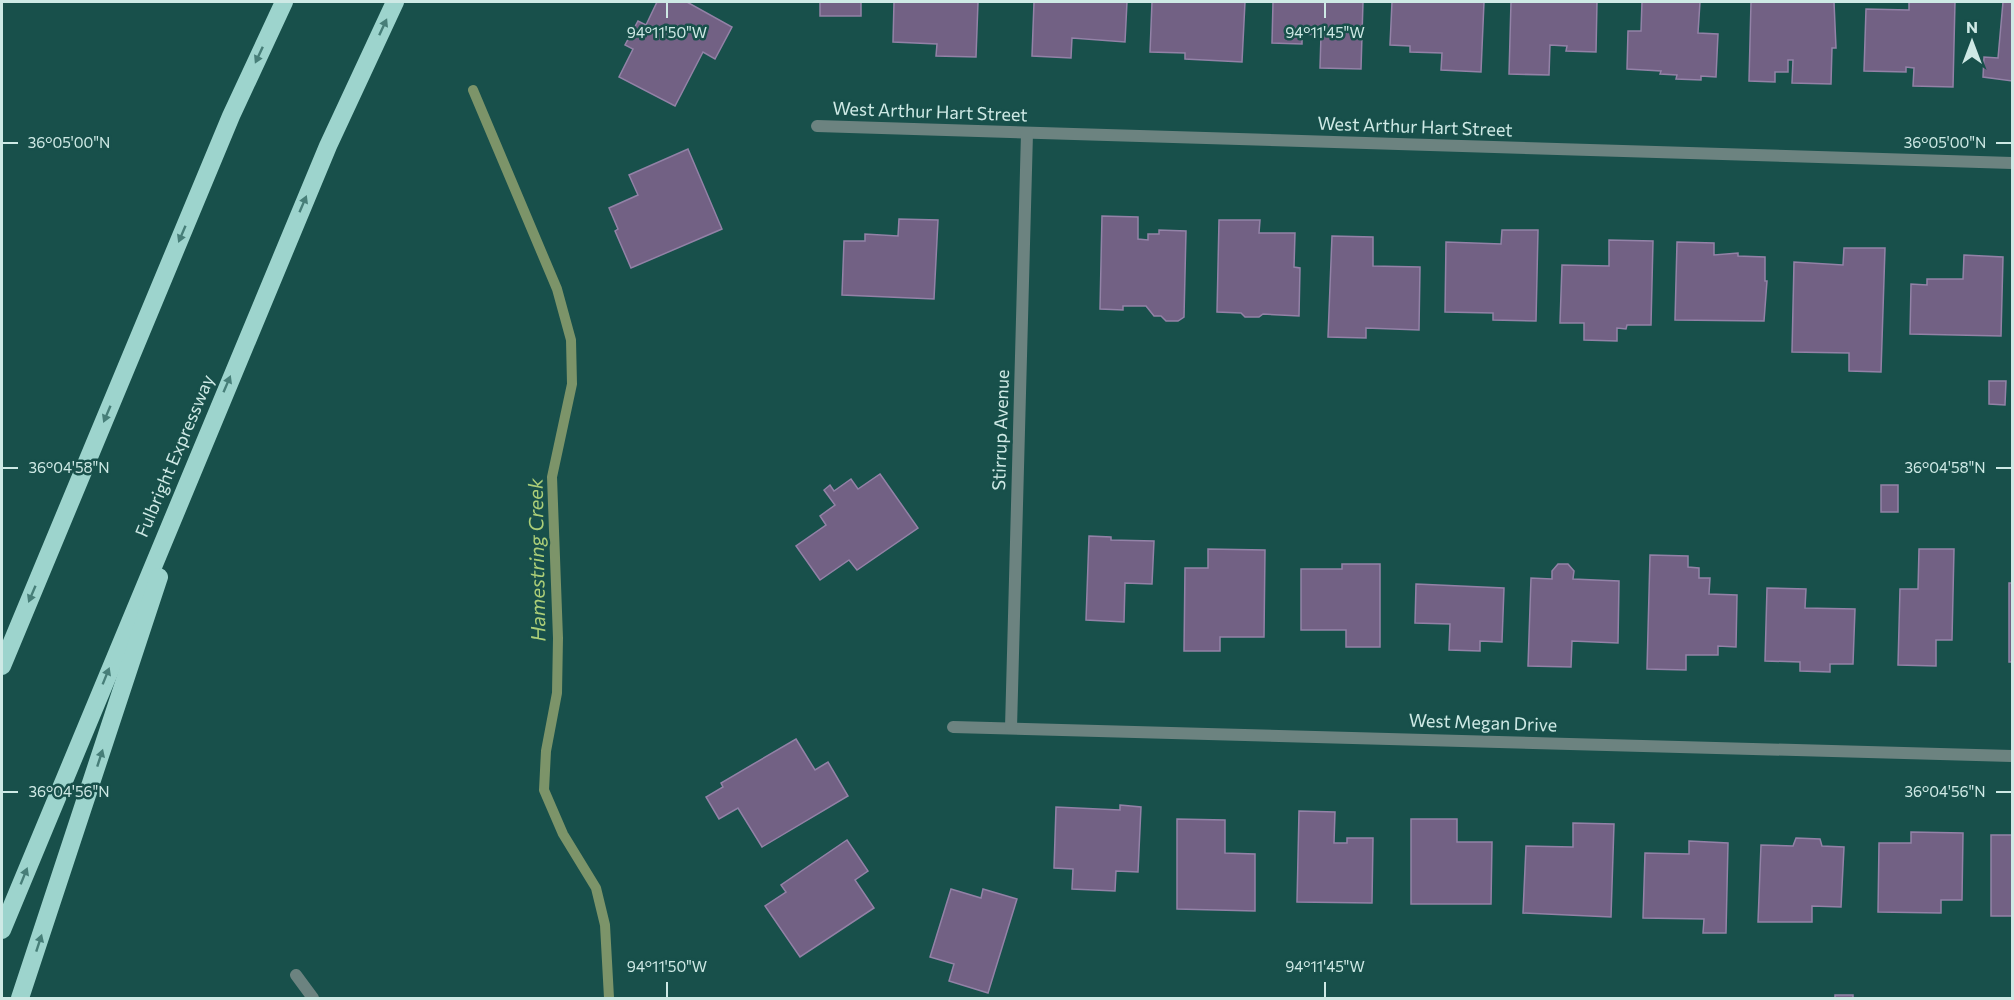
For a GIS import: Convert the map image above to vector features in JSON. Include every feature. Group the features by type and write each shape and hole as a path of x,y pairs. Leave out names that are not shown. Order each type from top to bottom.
{"highway":[{"path":"2,666 222,138 284,2"},
{"name":"Fulbright Expressway","path":"2,930 328,146 395,2"},
{"path":"20,999 205,438"}],"street":[{"name":"West Arthur Hart Street","path":"817,126 2013,163"},
{"name":"Stirrup Avenue","path":"1011,728 1027,133"},
{"name":"West Megan Drive","path":"953,727 2013,756"},
{"path":"296,975 313,999"}],"building":[{"path":"657,2 687,2 732,27 715,59 703,52 675,106 619,77 633,49 625,45 638,21 646,25"},
{"path":"820,2 861,2 861,16 820,16"},
{"path":"894,2 978,2 976,57 936,56 937,44 893,42"},
{"path":"1034,2 1127,2 1125,42 1072,38 1071,58 1032,56"},
{"path":"1152,2 1245,2 1242,62 1185,59 1185,53 1150,52"},
{"path":"1273,2 1363,2 1361,69 1320,68 1321,35 1302,34 1302,44 1272,43"},
{"path":"1392,2 1484,2 1481,72 1441,70 1442,53 1410,52 1410,46 1390,45"},
{"path":"1511,2 1597,2 1596,52 1566,51 1567,46 1550,45 1549,75 1509,74"},
{"path":"1642,2 1700,2 1698,33 1718,34 1716,77 1701,76 1701,80 1676,79 1677,75 1660,74 1661,71 1627,69 1628,31 1641,31"},
{"path":"1751,2 1834,2 1836,48 1832,48 1831,84 1792,83 1793,60 1788,60 1788,72 1775,72 1775,82 1749,81"},
{"path":"1909,2 1955,2 1953,87 1913,86 1914,68 1906,67 1906,72 1864,71 1866,9 1909,10"},
{"path":"2003,2 2012,2 2012,81 1983,77 1984,57 1998,58"},
{"path":"688,149 722,229 631,268 615,231 618,229 609,208 638,195 629,175"},
{"path":"1102,216 1138,217 1138,239 1148,240 1148,234 1159,234 1159,230 1186,231 1184,317 1178,321 1166,321 1161,316 1154,316 1146,306 1123,306 1123,310 1100,309"},
{"path":"899,219 938,220 934,299 842,295 844,241 865,241 865,234 898,236"},
{"path":"1219,220 1260,220 1259,233 1295,233 1294,267 1300,268 1299,316 1263,314 1259,317 1245,317 1241,313 1217,312"},
{"path":"1502,230 1538,230 1536,321 1493,320 1493,313 1445,312 1446,242 1501,244"},
{"path":"1332,236 1373,237 1373,266 1420,267 1419,330 1366,328 1366,338 1328,337"},
{"path":"1609,240 1653,241 1651,325 1627,325 1626,329 1617,328 1617,341 1584,340 1584,323 1560,323 1562,265 1609,266"},
{"path":"1677,242 1714,243 1714,255 1738,253 1738,256 1765,257 1765,281 1767,281 1764,321 1675,320"},
{"path":"1844,248 1885,248 1881,372 1849,371 1849,353 1792,352 1794,262 1843,265"},
{"path":"1964,255 2003,257 2001,336 1910,334 1911,284 1927,285 1927,279 1963,279"},
{"path":"1989,381 2006,381 2005,405 1989,404"},
{"path":"880,474 918,528 857,570 849,560 820,580 796,546 826,525 820,516 835,505 824,490 830,485 834,491 851,479 858,489"},
{"path":"1881,485 1898,485 1898,512 1881,512"},
{"path":"1089,536 1111,537 1111,540 1154,541 1152,584 1125,583 1124,622 1086,620"},
{"path":"1208,549 1265,550 1264,637 1220,637 1220,651 1184,651 1185,568 1208,568"},
{"path":"1919,549 1954,549 1952,640 1936,640 1936,666 1898,665 1900,589 1918,589"},
{"path":"1650,555 1688,556 1688,567 1699,568 1699,578 1710,578 1709,594 1737,595 1736,647 1718,646 1718,655 1686,655 1686,670 1647,669"},
{"path":"1342,564 1380,564 1380,647 1346,647 1346,630 1301,630 1301,569 1342,569"},
{"path":"1558,564 1568,564 1574,571 1573,579 1619,581 1618,643 1572,641 1571,667 1528,666 1531,578 1552,579 1552,571"},
{"path":"2009,583 2012,583 2012,662 2009,662"},
{"path":"1416,584 1504,588 1502,642 1480,641 1480,651 1449,650 1450,624 1415,623"},
{"path":"1767,588 1806,589 1805,608 1855,609 1853,664 1830,664 1830,672 1800,671 1800,662 1765,661"},
{"path":"796,739 815,770 828,762 848,796 762,847 738,808 719,819 706,797 723,787 721,783"},
{"path":"1120,805 1141,807 1138,872 1116,871 1115,891 1072,889 1073,869 1054,868 1056,807 1120,810"},
{"path":"1299,811 1335,812 1334,843 1347,843 1347,838 1373,838 1372,903 1297,902"},
{"path":"1177,819 1225,820 1225,853 1255,854 1255,911 1177,909"},
{"path":"1411,819 1457,819 1457,842 1492,842 1491,904 1411,904"},
{"path":"1573,823 1614,824 1611,917 1523,913 1526,846 1573,847"},
{"path":"1911,832 1963,833 1962,900 1941,900 1941,913 1878,912 1879,843 1911,843"},
{"path":"1991,835 2012,835 2012,916 1991,916"},
{"path":"1796,838 1820,839 1822,846 1844,847 1841,907 1812,906 1812,922 1758,922 1761,845 1793,846"},
{"path":"847,840 868,871 855,880 874,908 800,957 765,906 786,892 781,885"},
{"path":"1689,841 1728,843 1726,933 1703,933 1704,919 1643,918 1645,853 1689,854"},
{"path":"951,889 981,898 983,889 1017,899 988,993 949,981 954,964 930,957"},
{"path":"1835,995 1853,995 1853,998 1835,998"}],"waterway":[{"name":"Hamestring Creek","path":"473,90 557,289 571,340 572,384 552,477 558,638 557,693 546,751 544,790 563,834 596,888 605,925 609,998"}]}
